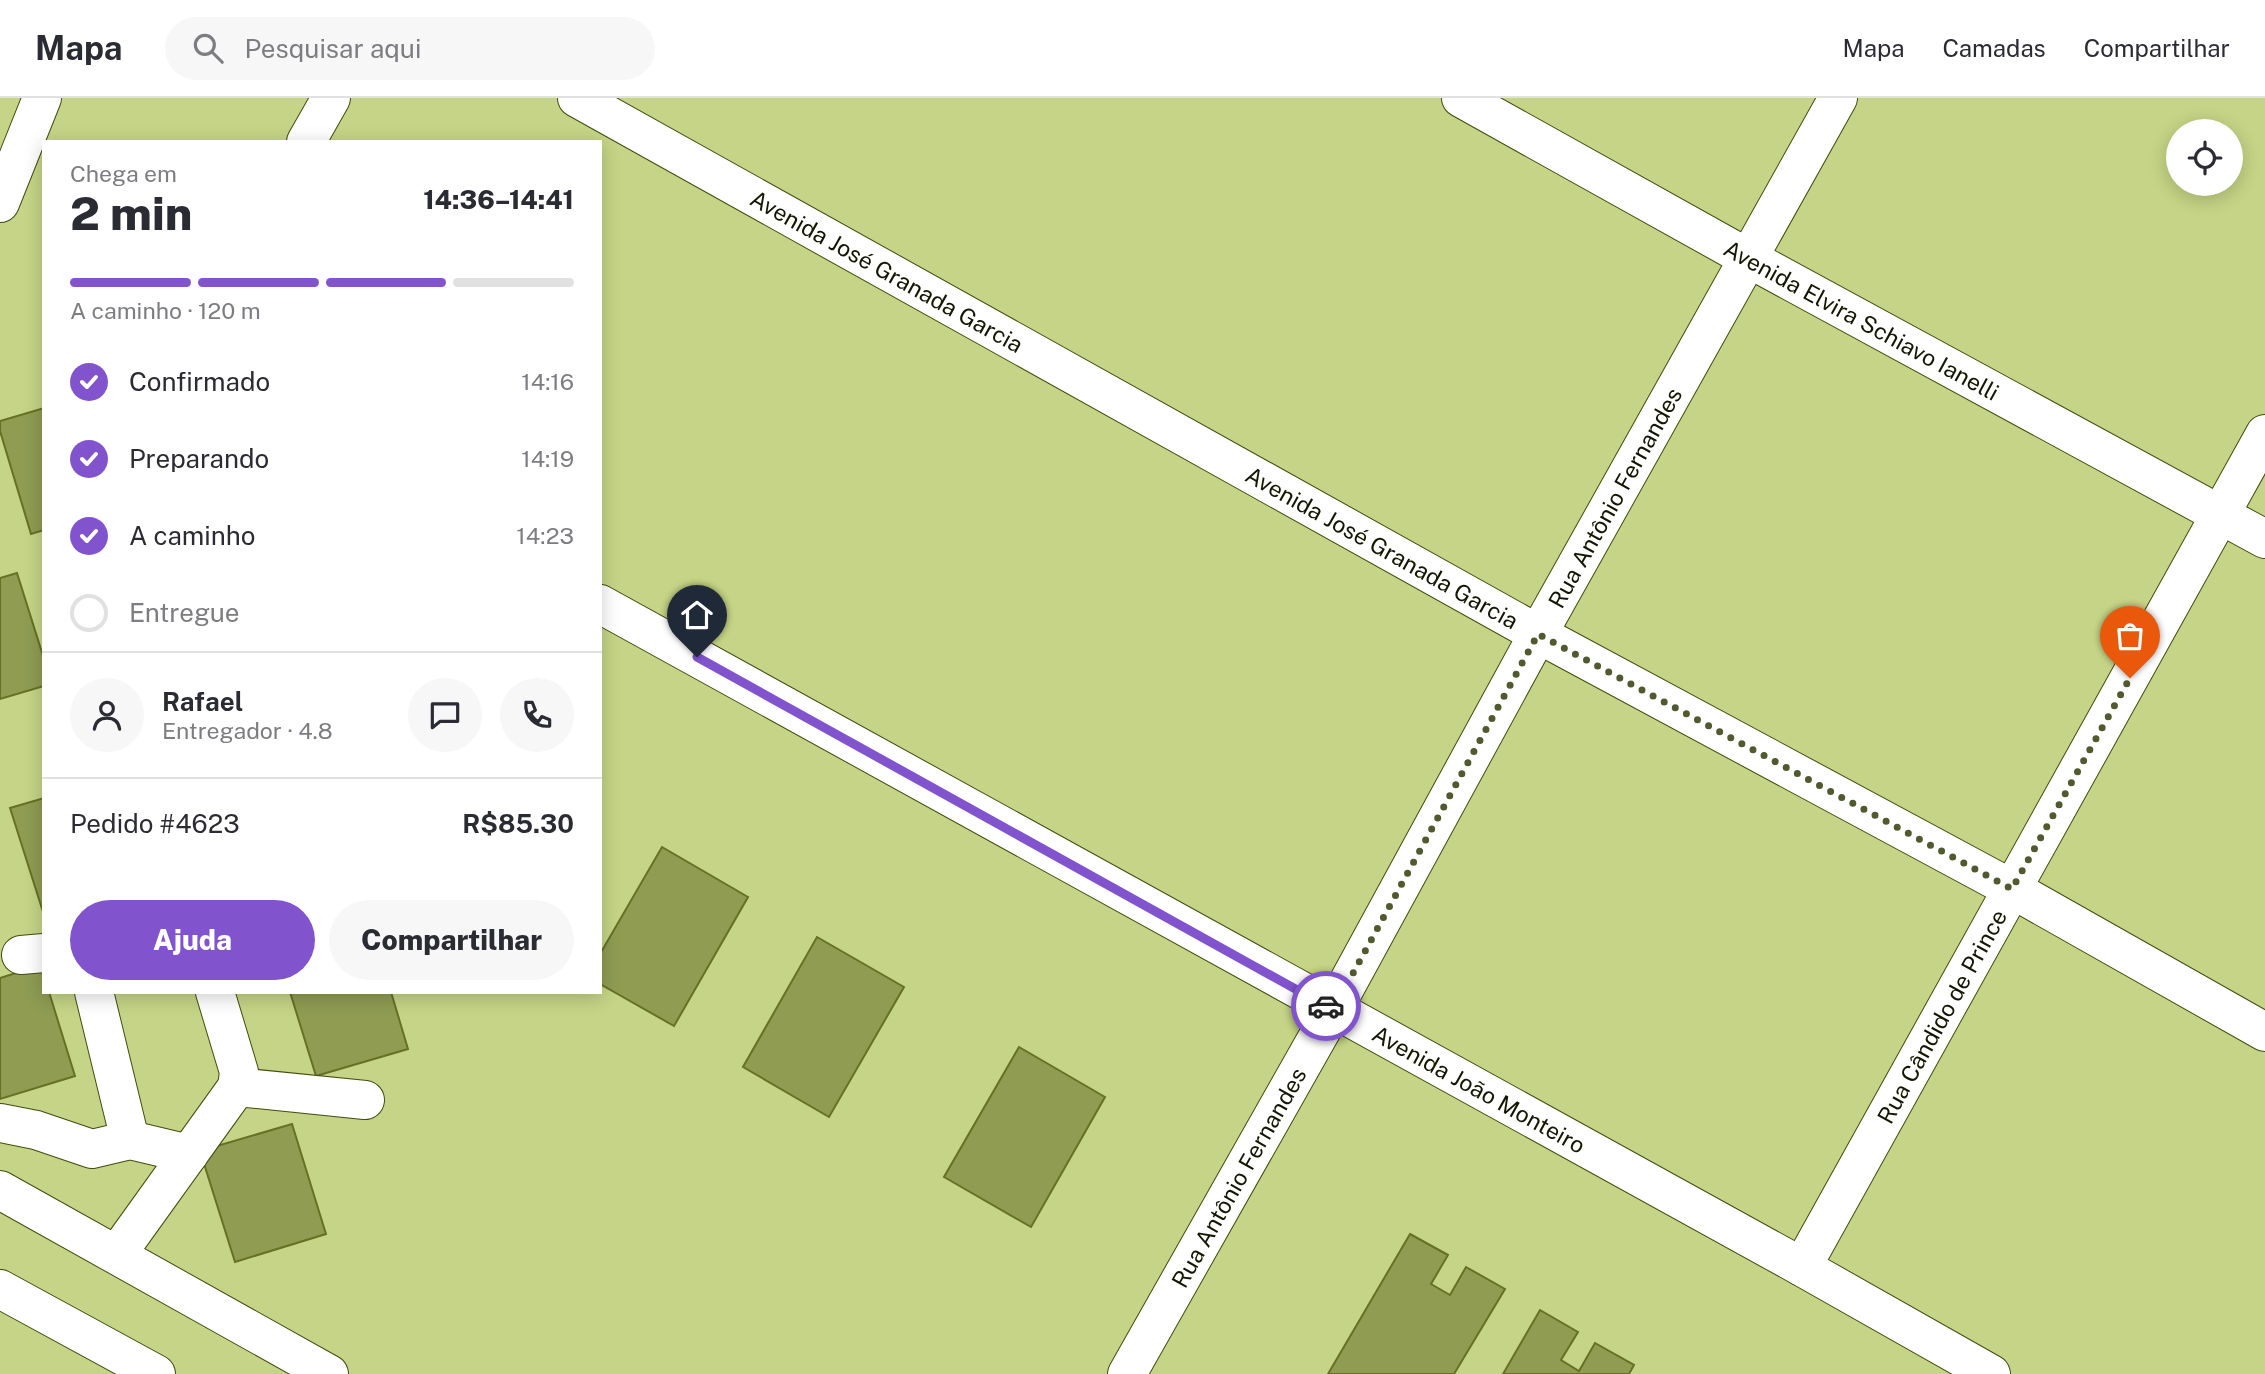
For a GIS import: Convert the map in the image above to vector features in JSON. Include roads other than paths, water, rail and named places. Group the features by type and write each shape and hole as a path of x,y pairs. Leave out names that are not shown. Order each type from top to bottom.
{"street":[{"path":"0,203 42,98"},
{"path":"307,140 331,98"},
{"name":"Avenida José Granada Garcia","path":"577,98 1538,634 2012,889 2265,1032"},
{"name":"Avenida Elvira Schiavo Ianelli","path":"1461,98 1748,258 2265,539"},
{"name":"Rua Antônio Fernandes","path":"1127,1374 1333,1010 1538,634 1838,98"},
{"name":"Rua Cândido de Prince","path":"1802,1267 2265,434"},
{"name":"Avenida João Monteiro","path":"602,605 1991,1374"},
{"path":"94,994 130,1140"},
{"path":"117,1254 237,1087 239,1072 216,994"},
{"path":"237,1087 365,1100"},
{"path":"0,1123 36,1130 92,1149 130,1140 189,1154"},
{"path":"0,1190 329,1374"},
{"path":"0,1289 156,1374"}]}
